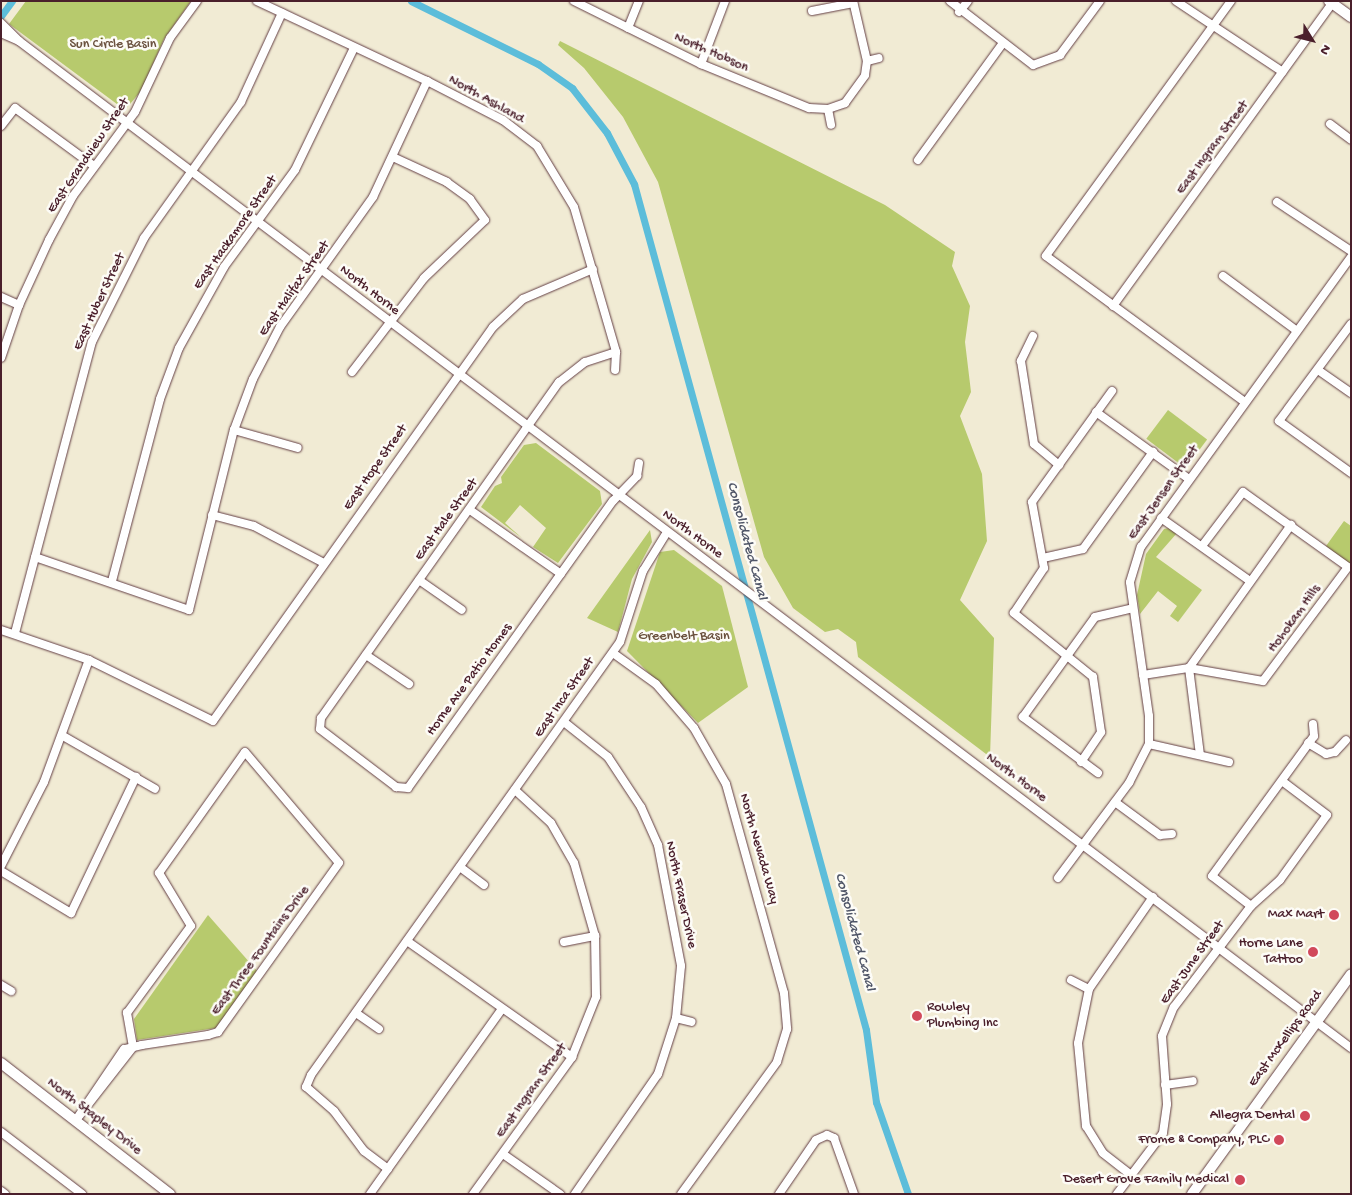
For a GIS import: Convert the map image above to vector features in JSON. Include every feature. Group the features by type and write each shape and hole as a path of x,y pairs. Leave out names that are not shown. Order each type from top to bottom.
{"main road":[{"path":"1331,3 1351,18"},
{"name":"East McKellips Road","path":"1192,1194 1351,974"},
{"name":"North Stapley Drive","path":"1,1063 170,1194"}],"street":[{"name":"East Grandview Street","path":"1,358 19,305 49,240 94,166 127,123 170,38 197,1"},
{"name":"North Ashland","path":"257,1 427,81 503,120 537,146 574,207 616,352 615,370"},
{"name":"North Hobson","path":"574,1 701,64 809,108 828,109"},
{"path":"628,28 639,1"},
{"path":"701,64 724,1"},
{"path":"950,1 959,12 1033,65 1060,55 1100,1"},
{"path":"959,12 968,1"},
{"path":"1176,1 1215,25 1283,72"},
{"path":"1231,1 1046,256 1245,402"},
{"path":"812,12 853,2 866,61 857,90 828,109 831,125"},
{"name":"East Ingram Street","path":"1113,306 1331,3"},
{"name":"East Huber Street","path":"15,633 60,451 92,342 144,238 241,102 282,13"},
{"name":"North Horne","path":"2,27 389,322 1084,844 1351,1048"},
{"path":"918,160 1003,43"},
{"name":"East Hackamore Street","path":"112,581 160,399 179,348 208,292 300,162 354,48"},
{"path":"866,61 879,58"},
{"name":"East Halifax Street","path":"112,581 189,610 234,430 280,328 373,197 427,81"},
{"path":"1,126 15,108 94,166"},
{"path":"1330,124 1351,140"},
{"path":"352,372 424,278 485,220 470,199 447,182 393,157"},
{"path":"1277,202 1351,251"},
{"name":"East Jensen Street","path":"1149,744 1143,675 1133,608 1132,566 1161,518 1351,257"},
{"name":"East Hope Street","path":"89,660 213,721 457,373 493,327 523,299 593,269"},
{"path":"1223,276 1297,331"},
{"path":"1,296 19,305"},
{"path":"1351,324 1279,421 1351,473"},
{"path":"1033,336 1020,361 1034,444 1059,465"},
{"name":"East Hale Street","path":"318,725 560,382 585,362 616,352"},
{"path":"1318,370 1351,393"},
{"path":"1081,762 1101,732 1093,677 1014,613 1044,568 1032,502 1112,391"},
{"path":"1096,412 1189,479"},
{"path":"234,430 298,448"},
{"path":"1042,558 1083,549 1153,452"},
{"name":"Horne Ave Patio Homes","path":"318,725 396,786 408,788 561,574 637,476 640,462"},
{"name":"Hohokam Hills","path":"1143,675 1189,668 1268,678 1348,567 1243,492 1202,546"},
{"path":"470,510 561,574"},
{"path":"212,515 254,526 324,563"},
{"path":"1161,518 1250,581"},
{"path":"1200,755 1189,668 1291,525"},
{"name":"East Inca Street","path":"388,1169 364,1151 334,1112 306,1086 613,653 629,624 643,571 668,532"},
{"path":"35,557 112,581"},
{"path":"420,580 462,610"},
{"path":"1098,773 1023,717 1095,617 1133,608"},
{"path":"1,630 15,633 89,660 63,736 1,866"},
{"name":"North Nevada Way","path":"613,653 656,684 694,728 726,784 784,993 787,1029 777,1062 682,1194"},
{"path":"366,655 409,684"},
{"name":"North Fraser Drive","path":"564,722 594,744 624,777 658,845 678,936 681,966 676,1018 667,1054 650,1090 575,1194"},
{"path":"1251,906 1212,876 1308,743 1314,724"},
{"path":"63,736 155,789"},
{"path":"1308,743 1326,754 1335,752 1346,740"},
{"path":"1058,878 1115,802 1149,744 1229,762"},
{"name":"East Three Fountains Drive","path":"244,752 339,863 218,1032 133,1047 127,1013 191,926 159,873 244,752"},
{"path":"1,871 71,912 136,778"},
{"name":"East June Street","path":"1117,1194 1163,1133 1165,1086 1161,1056 1168,1020 1251,906 1280,880 1327,815 1282,781"},
{"name":"East Ingram Street","path":"473,1194 572,1057 596,997 595,936 568,848 544,815 515,790"},
{"path":"1115,802 1160,835 1172,834"},
{"path":"460,867 484,885"},
{"path":"1131,1175 1103,1153 1086,1126 1078,1043 1089,990 1153,897"},
{"path":"564,942 595,936"},
{"path":"407,941 572,1057"},
{"path":"1071,980 1089,990"},
{"path":"1,985 11,990"},
{"path":"370,1194 502,1008"},
{"path":"356,1013 379,1029"},
{"path":"676,1018 692,1022"},
{"path":"76,1120 133,1047"},
{"path":"1165,1086 1193,1080"},
{"path":"1,1132 82,1194"},
{"path":"778,1194 816,1140 827,1134 834,1138 854,1194"},
{"path":"503,1154 560,1194"},
{"path":"1,1191 5,1194"}],"green space":[{"name":"Sun Circle Basin","path":"26,1 191,1 164,39 141,91 125,110 9,24"},
{"path":"560,41 885,205 955,252 952,266 970,306 965,342 971,392 960,416 982,474 987,541 960,600 994,638 990,757 858,657 856,642 838,629 825,632 793,608 764,557 658,182 623,117 584,68 558,45"},
{"path":"1168,410 1207,439 1185,468 1146,439"},
{"path":"536,443 600,491 602,504 558,563 533,547 546,528 520,505 505,523 522,538 481,507 495,486 502,483 501,477 524,445"},
{"path":"1344,521 1351,526 1351,576 1347,563 1326,546"},
{"path":"1169,528 1177,533 1156,557 1202,590 1178,622 1170,616 1177,606 1158,591 1140,614 1137,595 1146,554 1164,529"},
{"path":"650,530 652,542 632,579 618,632 587,618"},
{"name":"Greenbelt Basin","path":"674,550 722,586 748,687 698,723 627,651 660,552"},
{"path":"208,915 257,971 216,1028 137,1040 134,1019"}],"waterway":[{"path":"1,16 12,1"},
{"name":"Consolidated Canal","path":"411,1 538,64 572,88 607,133 634,184 866,1030 876,1102 908,1194"}],"place":[{"name":"Max Mart","path":"1334,915"},
{"name":"Horne Lane Tattoo","path":"1313,952"},
{"name":"Rowley Plumbing Inc","path":"917,1016"},
{"name":"Allegra Dental","path":"1305,1116"},
{"name":"Frome & Company, PLC","path":"1279,1140"},
{"name":"Desert Grove Family Medical","path":"1240,1180"}]}
